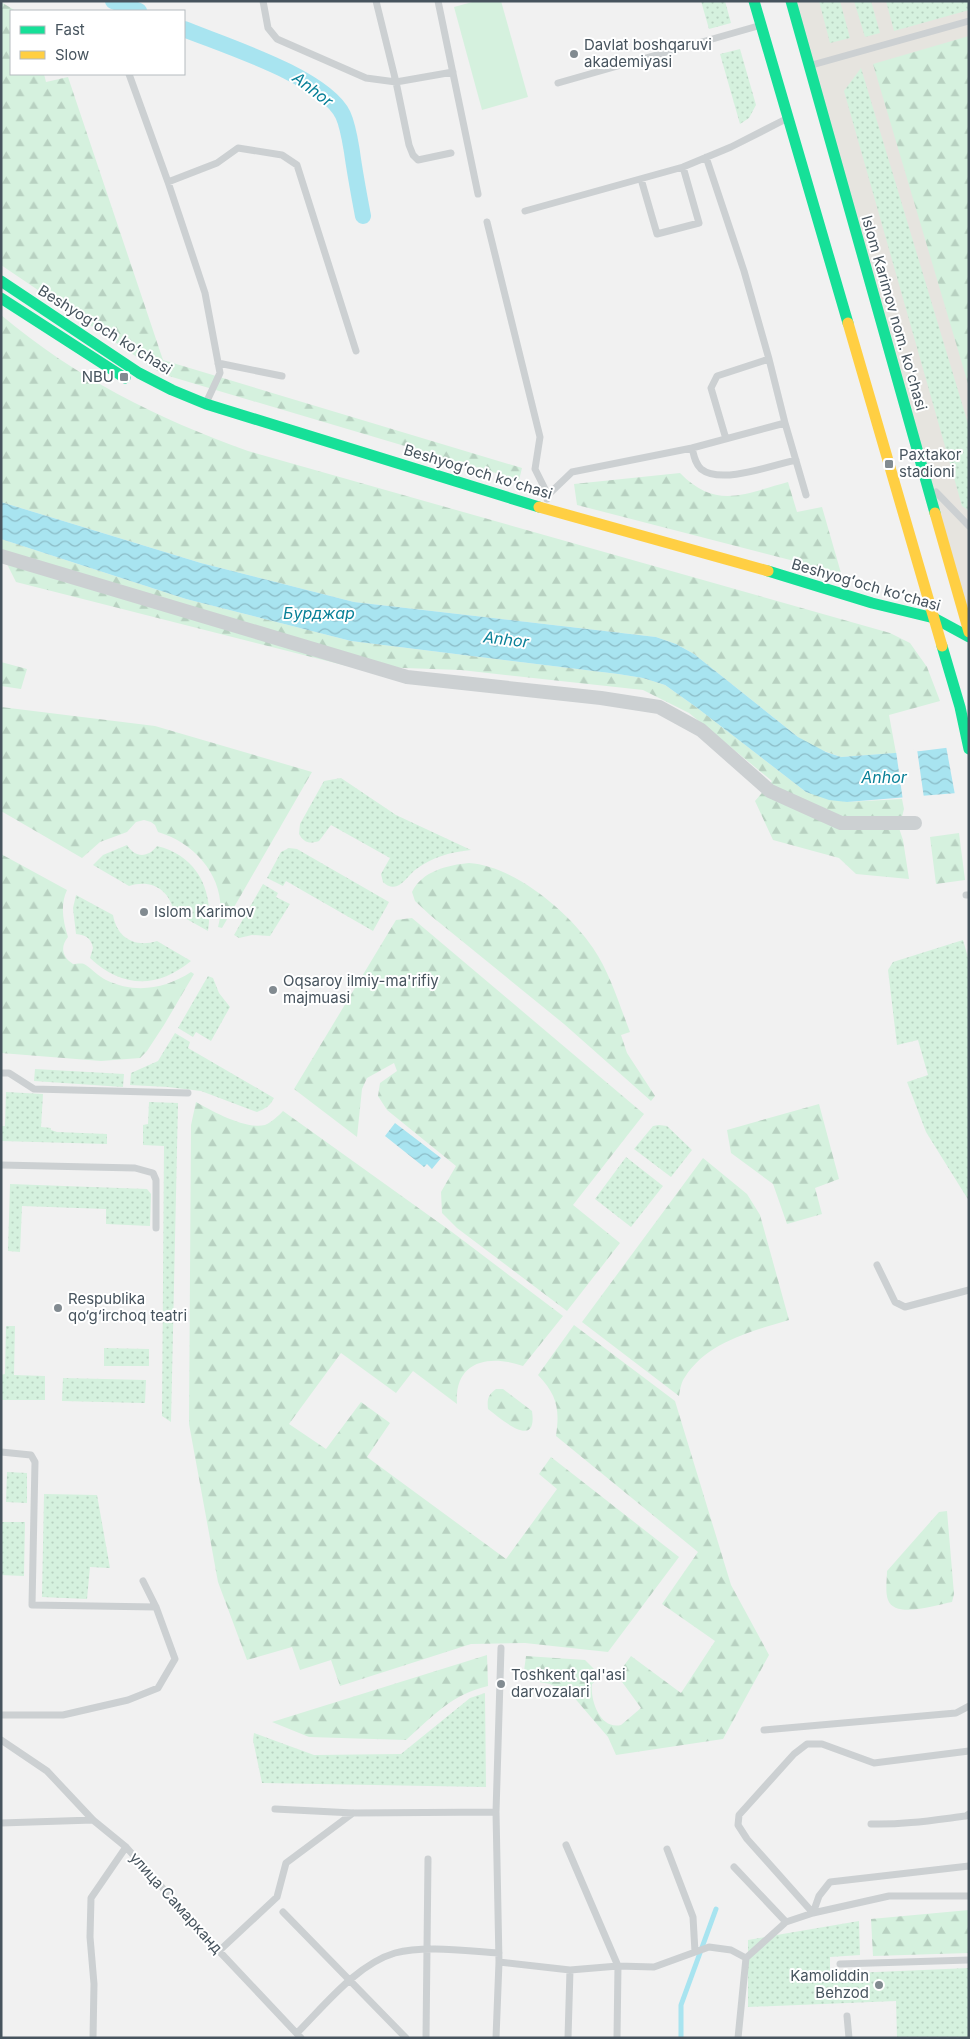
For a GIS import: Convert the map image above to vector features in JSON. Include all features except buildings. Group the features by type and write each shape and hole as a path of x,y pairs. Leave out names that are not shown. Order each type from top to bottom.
{"street":[{"path":"754,1 788,118 828,241 960,707 969,750"},
{"name":"Islom Karimov nom. ko'chasi","path":"792,1 810,65 852,235 927,482 969,632"},
{"name":"Beshyogʻoch koʻchasi","path":"1,281 139,373 204,408"},
{"name":"Beshyogʻoch koʻchasi","path":"1,298 124,377 159,396 969,638"},
{"name":"Beshyogʻoch koʻchasi","path":"544,511 762,569 872,603 934,618 969,638"},
{"path":"1,556 407,677 601,698 659,707 701,730 770,791 841,823 915,824"}],"lane":[{"path":"263,1 268,28 277,40 366,78 396,82 453,72"},
{"path":"376,1 396,82 408,144 413,155 418,160 452,153"},
{"path":"438,1 478,194"},
{"path":"810,65 969,21"},
{"path":"558,83 761,25"},
{"path":"129,75 205,293 220,374 204,408"},
{"path":"525,211 683,167 732,147 788,118"},
{"path":"168,182 216,163 238,148 282,155 297,165 356,351"},
{"path":"706,157 744,271 806,495"},
{"path":"641,179 657,234 699,223 683,167"},
{"path":"487,222 540,437 535,469 548,495"},
{"path":"726,439 711,388 717,376 769,359"},
{"path":"218,363 282,376"},
{"path":"544,511 548,495 572,472 692,448 785,424"},
{"path":"692,448 696,463 713,475 728,476 796,460"},
{"path":"927,482 969,526"},
{"path":"1,1072 9,1073 34,1088 188,1093"},
{"path":"1,1165 135,1168 153,1173 156,1180 156,1228"},
{"path":"877,1265 895,1302 905,1307 969,1290"},
{"path":"1,1452 31,1455 35,1462 32,1604 156,1607"},
{"path":"1,1716 64,1715 128,1700 158,1688 175,1659 156,1607 143,1581"},
{"path":"496,2038 499,1953 496,1812 501,1648"},
{"path":"764,1730 956,1713 969,1706"},
{"name":"улица Самарканд","path":"1,1740 47,1771 93,1820 126,1847 219,1951 299,2035"},
{"path":"812,1913 747,1839 738,1825 739,1815 794,1754 807,1744 822,1744 874,1763 969,1750"},
{"path":"275,1809 353,1813 496,1812"},
{"path":"219,1951 277,1897 286,1864 353,1813"},
{"path":"871,1824 890,1825 966,1816 969,1814"},
{"path":"1,1823 93,1820"},
{"path":"566,1846 618,1966 617,2038"},
{"path":"93,2038 94,1984 90,1937 91,1898 126,1847"},
{"path":"667,1849 693,1918 694,1952"},
{"path":"426,2038 428,1859"},
{"path":"812,1913 819,1896 830,1882 969,1866"},
{"path":"734,1867 786,1922"},
{"path":"738,2038 746,1958 786,1922 812,1913 889,1896 969,1896"},
{"path":"283,1912 351,1979 406,2038"},
{"path":"499,1962 570,1970 618,1966 654,1967 709,1947 731,1950 746,1958"},
{"path":"299,2035 351,1979 372,1964 395,1953 427,1950 499,1953"},
{"path":"840,1964 969,1960"},
{"path":"568,2038 570,1970"},
{"path":"847,2016 849,2038"}],"shaded area":[{"path":"791,1 969,1 969,632"}],"green space":[{"path":"476,1 501,1 528,97 482,110 454,7"},
{"path":"701,1 725,1 731,23 709,29"},
{"path":"819,1 840,1 850,38 830,43"},
{"path":"854,1 871,1 880,33 865,37"},
{"path":"886,1 969,1 969,10 894,31"},
{"path":"1,2 14,10 10,10 10,75 44,75 46,82 68,77 163,360 522,468 519,480 162,374 1,265"},
{"path":"969,36 969,387 873,64"},
{"path":"740,49 756,105 749,118 740,124 720,54"},
{"path":"861,68 969,427 969,511 962,506 844,91"},
{"path":"1,315 58,358 118,394 181,425 248,451 890,633 910,643 927,667 940,701 889,715 896,753 841,757 813,747 694,654 676,644 656,637 354,602 201,563 1,502"},
{"path":"680,473 693,485 706,492 718,495 744,494 788,482 797,512 822,507 841,573 577,505 574,484"},
{"path":"1,539 186,599 351,641 618,674 643,678 665,685 806,792 847,802 902,799 904,809 899,828 903,840 909,879 856,874 839,858 773,840 755,801 772,781 689,713 643,690 461,670 347,666 16,582 1,552"},
{"path":"1,662 27,669 21,689 1,686"},
{"path":"1,707 155,726 312,772 222,928 218,927 221,911 219,896 215,881 208,868 186,846 158,832 155,825 151,822 144,820 136,822 127,832 100,842 82,858 1,811"},
{"path":"341,778 396,815 471,850 435,858 421,865 400,885 393,887 383,882 381,874 390,858 331,825 319,841 305,841 299,834 300,824 324,781"},
{"path":"959,833 965,880 936,884 930,837"},
{"path":"127,845 134,852 142,855 150,853 157,846 183,858 193,867 205,889 209,916 208,931 174,912 168,897 158,888 145,884 129,886 93,865 103,855"},
{"path":"289,848 297,849 389,902 373,931 286,881 283,886 267,878 281,852"},
{"path":"1,854 67,890 63,913 68,937 64,944 63,952 66,958 73,964 84,964 103,979 128,987 139,988 160,986 191,972 194,974 164,1025 147,1051 140,1058 101,1061 1,1053"},
{"path":"469,863 504,872 521,881 555,906 593,948 614,989 630,1032 621,1035 627,1053 655,1096 651,1101 564,1024 415,901 412,892 416,885 429,874 453,865"},
{"path":"263,884 278,893 276,897 290,904 270,936 252,935 239,938 234,935"},
{"path":"76,895 113,915 118,930 128,939 141,943 157,941 191,961 165,977 153,980 127,980 114,975 90,958 93,948 89,939 83,935 76,934 73,908"},
{"path":"412,918 644,1114 573,1205 620,1243 567,1311 457,1228 442,1213 441,1192 456,1166 387,1110 378,1096 380,1083 397,1071 394,1063 367,1078 362,1089 357,1137 294,1089 396,920"},
{"path":"963,940 969,961 969,1201 926,1132 907,1082 928,1075 918,1040 897,1045 888,970 893,962"},
{"path":"208,976 213,978 219,993 230,1007 211,1041 196,1032 193,1037 178,1028"},
{"path":"175,1033 190,1042 188,1048 274,1098 271,1103 257,1112 201,1091 130,1085 131,1073 158,1061"},
{"path":"35,1069 124,1074 123,1087 34,1081"},
{"path":"6,1092 43,1094 41,1127 51,1128 51,1130 57,1132 107,1134 107,1144 1,1141 1,1126 5,1126"},
{"path":"149,1102 178,1103 171,1422 162,1416 164,1146 143,1145 143,1125 148,1124"},
{"path":"196,1102 229,1119 257,1126 268,1124 283,1111 452,1232 563,1316 523,1366 510,1362 486,1361 476,1364 468,1370 461,1378 457,1404 413,1371 396,1393 341,1353 289,1424 326,1449 361,1402 390,1423 367,1457 506,1559 557,1489 539,1474 551,1457 679,1557 608,1652 525,1643 471,1644 340,1686 331,1660 300,1670 292,1647 247,1660 218,1582 189,1424 191,1125"},
{"path":"819,1104 839,1179 815,1188 822,1214 787,1224 773,1184 731,1153 727,1130"},
{"path":"653,1126 667,1126 692,1150 671,1177 634,1149"},
{"path":"626,1157 663,1186 631,1227 595,1199"},
{"path":"703,1158 747,1194 760,1215 789,1320 746,1334 718,1346 694,1365 684,1379 679,1396 582,1322"},
{"path":"10,1184 147,1189 151,1194 150,1226 106,1224 106,1209 22,1206 20,1252 8,1251"},
{"path":"574,1325 675,1401 731,1585 769,1655 723,1739 616,1755 608,1737 572,1695 550,1684 523,1679 526,1656 585,1660 601,1676 592,1684 593,1698 598,1712 607,1723 621,1725 641,1708 617,1675 631,1656 681,1693 715,1641 662,1604 698,1552 556,1436 558,1418 556,1403 549,1389 538,1375"},
{"path":"6,1326 15,1326 14,1375 45,1376 45,1400 1,1400 1,1375 5,1374"},
{"path":"104,1348 149,1349 149,1366 104,1366"},
{"path":"63,1378 146,1380 145,1403 62,1401"},
{"path":"496,1389 503,1389 532,1411 532,1423 529,1429 524,1431 517,1429 488,1409 491,1393"},
{"path":"7,1472 27,1473 27,1503 6,1502"},
{"path":"44,1494 97,1495 110,1568 90,1567 87,1599 42,1597"},
{"path":"947,1511 954,1594 952,1602 927,1608 907,1610 892,1606 888,1600 887,1593 887,1571 939,1512"},
{"path":"1,1522 25,1522 24,1576 1,1575"},
{"path":"487,1655 488,1686 453,1700 434,1714 406,1740 309,1737 272,1722"},
{"path":"485,1693 486,1787 262,1783 253,1740 254,1733 314,1755 401,1754 470,1698"},
{"path":"969,1910 969,1953 873,1956 871,1919"},
{"path":"859,1921 860,1955 830,1957 830,1974 969,1968 969,2038 897,2038 896,2001 748,2007 748,1940"}],"water":[{"name":"Anhor","path":"1,502 201,563 354,602 656,637 676,644 694,654 798,737 826,752 841,757 969,745 969,792 847,802 829,800 806,792 665,685 643,678 618,674 351,641 186,599 1,539"},
{"path":"395,1123 441,1158 432,1169 427,1164 424,1167 385,1136"}],"pier":[{"path":"969,743 969,794 955,795 946,746"},
{"path":"917,749 924,798 903,801 896,751"}],"waterway":[{"name":"Anhor","path":"113,1 136,10"},
{"name":"Anhor","path":"185,29 247,53 295,75 333,101 343,115 348,128 363,216"},
{"path":"681,2038 681,2005 716,1909"}],"traffic: fast":[{"path":"754,1 848,323"},
{"path":"791,1 935,513"},
{"path":"1,281 139,373 172,390 206,404 539,507"},
{"path":"1,298 125,378"},
{"path":"768,571 872,603 934,618 969,637"},
{"path":"942,646 960,707 969,749"}],"traffic: slow":[{"path":"848,323 942,646"},
{"path":"539,507 768,571"},
{"path":"935,513 969,632"}],"place":[{"name":"Davlat boshqaruvi akademiyasi","path":"574,54"},
{"name":"NBU","path":"124,377"},
{"name":"Paxtakor stadioni","path":"889,464"},
{"name":"Islom Karimov","path":"144,912"},
{"name":"Oqsaroy ilmiy-ma'rifiy majmuasi","path":"273,990"},
{"name":"Respublika qo‘g‘irchoq teatri","path":"58,1308"},
{"name":"Toshkent qal'asi darvozalari","path":"501,1684"},
{"name":"Kamoliddin Behzod","path":"879,1985"}],"water label":[{"name":"Бурджар","path":"319,613"}]}
